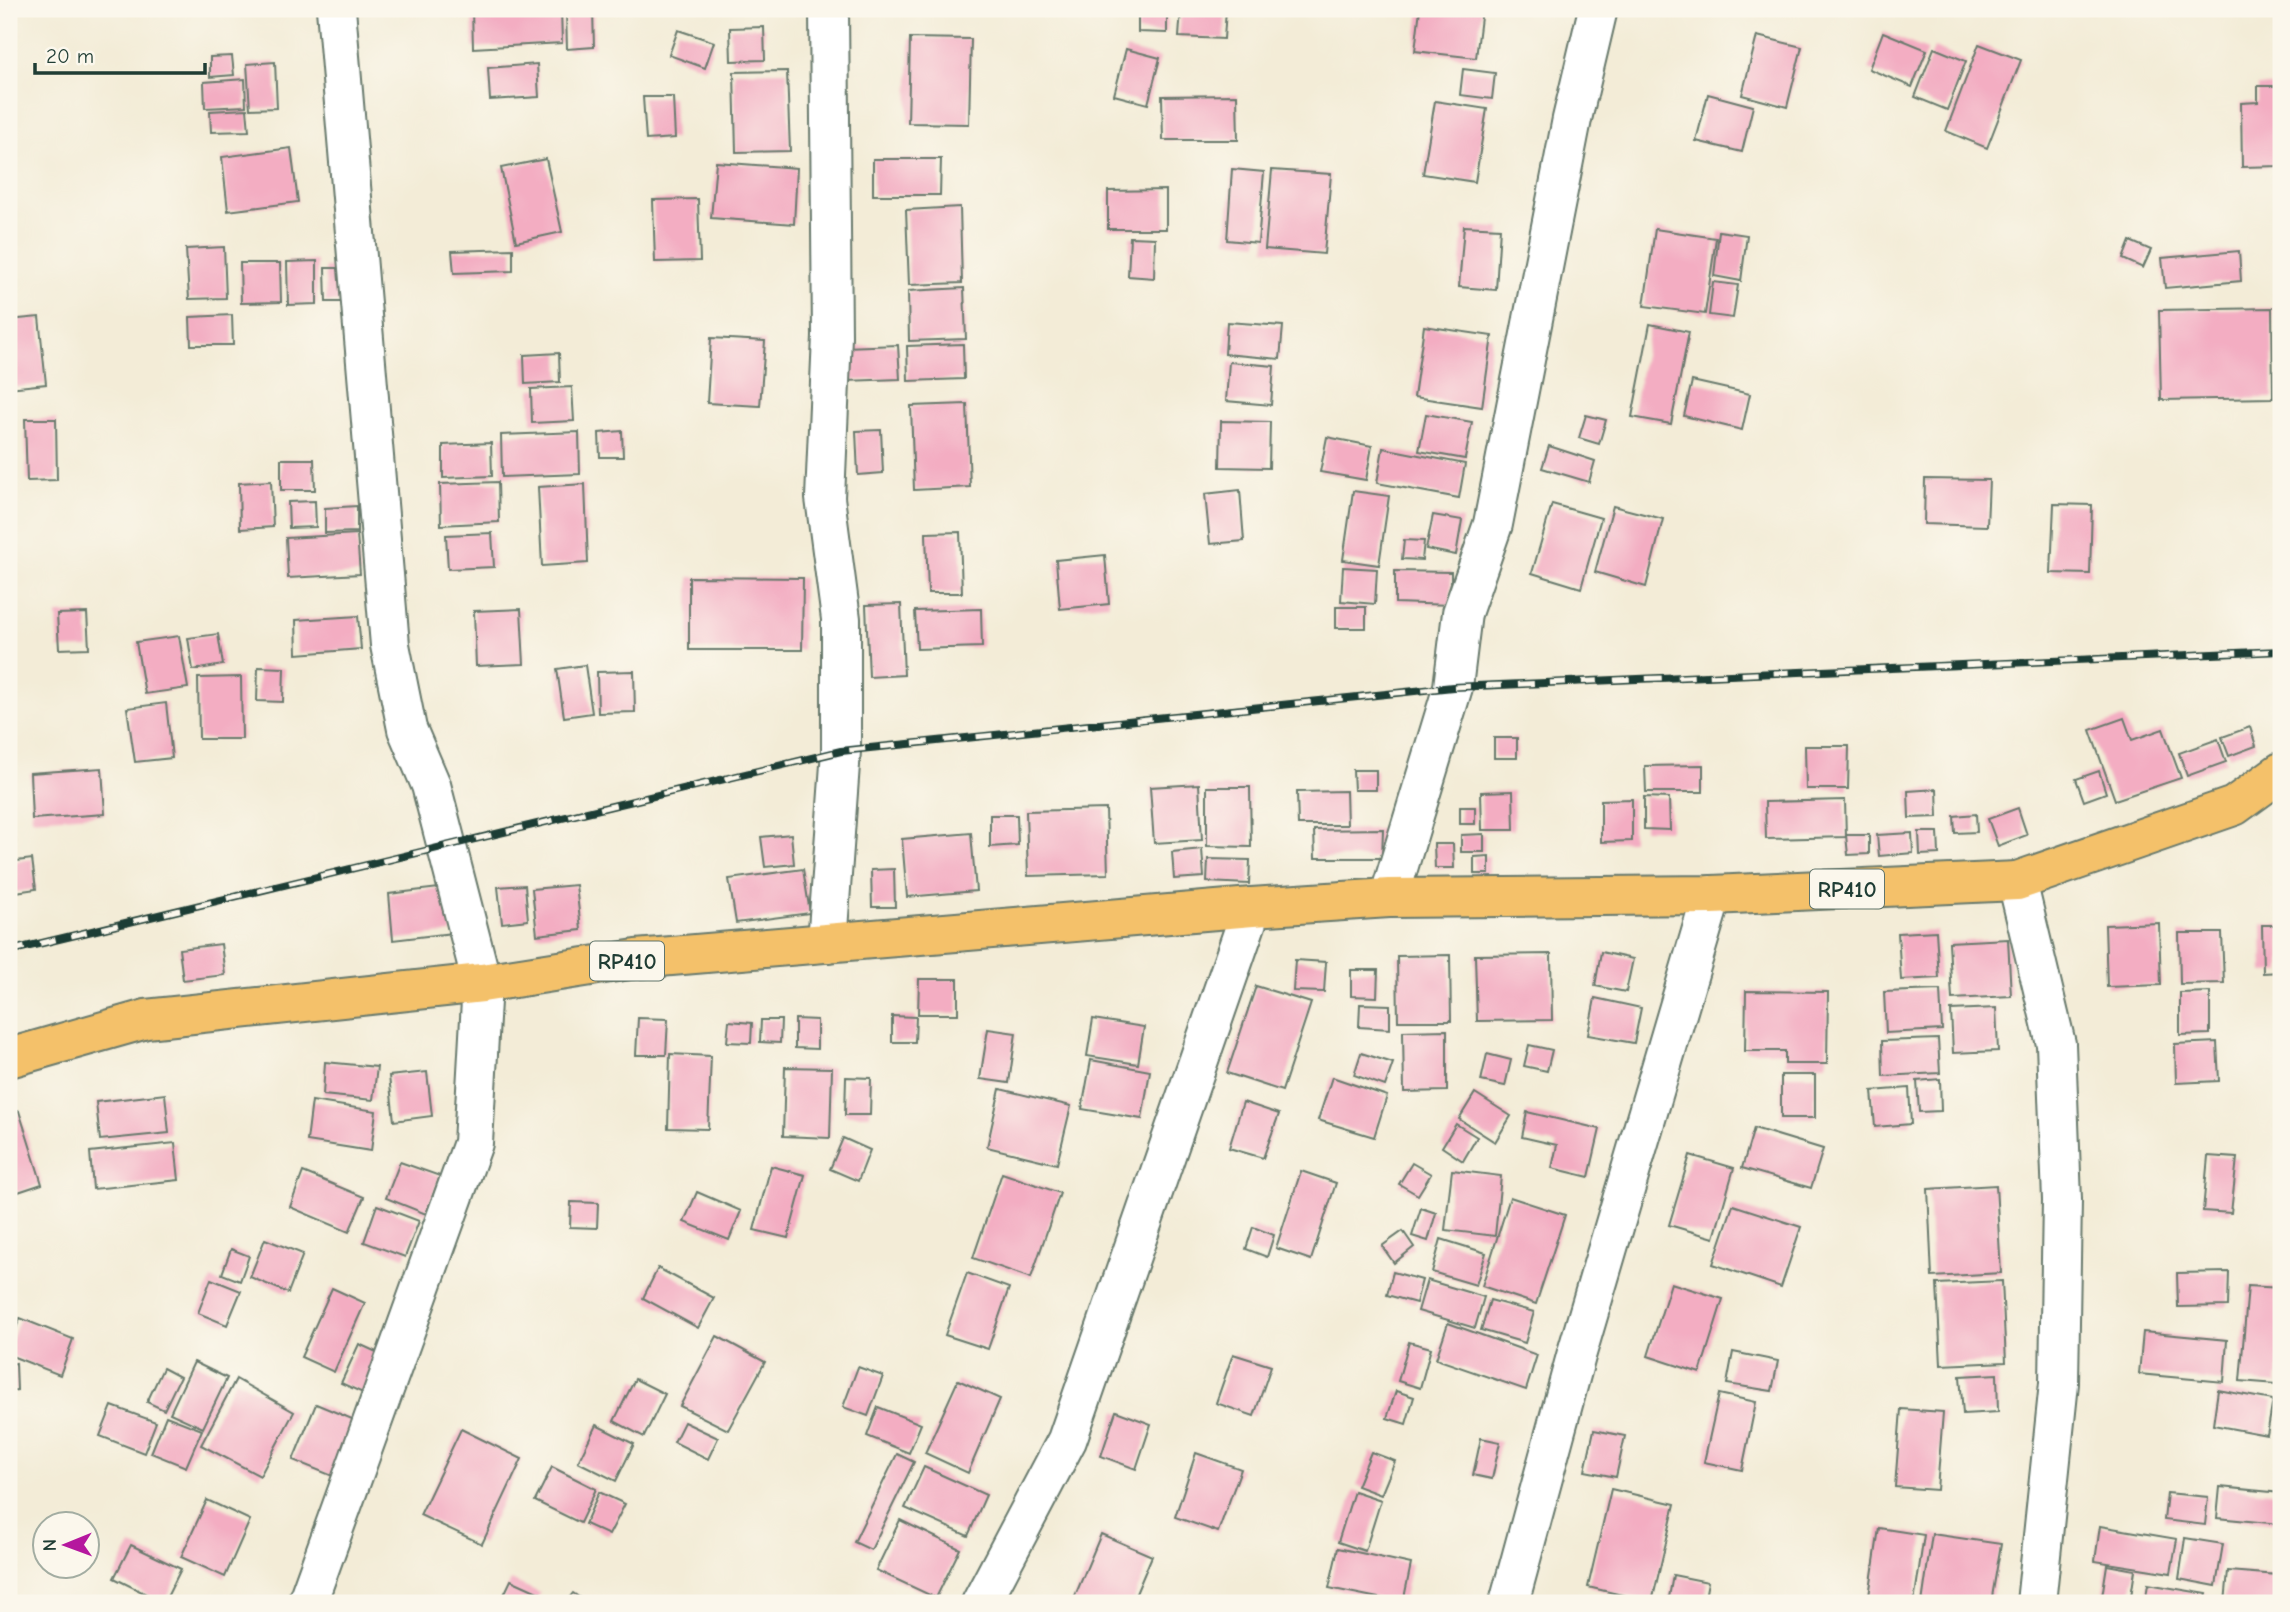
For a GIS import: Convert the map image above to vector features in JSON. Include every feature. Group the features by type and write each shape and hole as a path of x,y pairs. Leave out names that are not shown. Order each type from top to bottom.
{"main road":[{"name":"RP410","path":"9,1058 146,1019 482,983 636,960 827,943 1389,898 1712,895 2017,881 2234,806 2281,772"}],"street":[{"path":"307,1603 473,1143 482,983 431,785 407,729 390,645 336,9"},
{"path":"827,943 841,751 841,618 825,498 832,336 829,9"},
{"path":"1389,898 1453,687 1462,613 1493,524 1572,119 1598,9"},
{"path":"2017,881 2056,1044 2062,1200 2059,1383 2036,1603"},
{"path":"1509,1603 1576,1356 1712,895"},
{"path":"981,1603 1068,1440 1252,907"}],"building":[{"path":"472,9 561,9 562,43 473,48"},
{"path":"1138,9 1167,11 1167,33 1138,32"},
{"path":"1181,9 1226,9 1224,39 1179,37"},
{"path":"1420,9 1482,9 1476,58 1415,51"},
{"path":"593,10 594,47 567,49 566,11"},
{"path":"764,27 765,60 731,61 730,28"},
{"path":"678,30 714,42 705,68 669,55"},
{"path":"1883,32 1927,50 1912,87 1869,69"},
{"path":"1757,36 1802,47 1787,107 1742,95"},
{"path":"910,38 971,39 969,124 908,123"},
{"path":"1979,44 2021,60 1987,148 1946,131"},
{"path":"1934,48 1966,61 1947,110 1915,97"},
{"path":"1126,49 1160,58 1148,104 1114,95"},
{"path":"232,56 234,75 210,77 210,57"},
{"path":"275,62 277,108 250,109 247,64"},
{"path":"537,64 539,97 490,100 488,68"},
{"path":"1463,69 1495,73 1492,99 1460,95"},
{"path":"787,71 790,151 736,152 734,72"},
{"path":"245,79 246,106 205,108 204,82"},
{"path":"2258,86 2281,86 2281,166 2242,167 2241,103 2258,102"},
{"path":"1708,94 1753,106 1742,152 1696,141"},
{"path":"1237,95 1238,140 1163,140 1162,96"},
{"path":"643,97 673,97 675,138 646,140"},
{"path":"1435,101 1487,109 1475,182 1423,174"},
{"path":"247,109 249,131 211,132 210,111"},
{"path":"291,148 298,202 228,211 222,157"},
{"path":"11,150 15,252 9,252"},
{"path":"546,159 562,232 516,242 501,168"},
{"path":"873,159 941,159 940,195 873,195"},
{"path":"716,162 797,168 794,224 711,218"},
{"path":"1232,169 1264,172 1258,243 1227,240"},
{"path":"1272,170 1331,174 1324,254 1265,249"},
{"path":"1166,190 1166,229 1108,229 1108,191"},
{"path":"698,199 700,261 655,262 653,200"},
{"path":"960,207 962,283 909,285 906,210"},
{"path":"1464,226 1500,228 1496,290 1459,287"},
{"path":"1655,229 1716,238 1705,314 1644,306"},
{"path":"1719,231 1747,235 1741,281 1714,276"},
{"path":"1130,237 1155,238 1154,278 1128,276"},
{"path":"2130,241 2151,250 2143,268 2123,259"},
{"path":"224,247 226,298 189,299 186,249"},
{"path":"513,249 513,271 454,273 452,251"},
{"path":"2239,251 2241,281 2165,288 2162,258"},
{"path":"317,261 317,304 288,305 287,262"},
{"path":"240,263 280,263 281,302 241,303"},
{"path":"325,268 345,268 345,302 326,302"},
{"path":"1713,282 1738,285 1733,318 1709,315"},
{"path":"964,288 966,339 909,341 908,291"},
{"path":"2272,308 2273,398 2161,400 2159,310"},
{"path":"232,315 233,345 191,345 190,317"},
{"path":"39,317 46,384 9,388 9,320"},
{"path":"1227,322 1283,326 1280,359 1225,354"},
{"path":"1650,324 1689,332 1671,424 1632,417"},
{"path":"1424,326 1492,336 1482,407 1414,397"},
{"path":"711,338 765,341 760,406 707,403"},
{"path":"963,344 964,379 908,381 907,346"},
{"path":"898,345 900,379 846,381 845,347"},
{"path":"559,353 560,382 525,384 524,355"},
{"path":"1229,362 1274,366 1271,405 1226,401"},
{"path":"1692,381 1750,394 1742,430 1684,416"},
{"path":"572,387 574,421 532,423 531,389"},
{"path":"967,404 970,487 914,490 911,406"},
{"path":"1426,414 1472,422 1465,459 1419,451"},
{"path":"1586,415 1606,420 1599,444 1579,438"},
{"path":"25,419 56,419 57,480 27,481"},
{"path":"1221,421 1270,422 1269,468 1220,467"},
{"path":"881,430 883,473 858,475 856,431"},
{"path":"622,431 623,457 600,457 599,433"},
{"path":"579,432 580,474 502,477 501,435"},
{"path":"1327,437 1372,446 1366,480 1320,472"},
{"path":"491,443 492,476 443,478 443,445"},
{"path":"1549,446 1595,461 1589,482 1542,468"},
{"path":"1383,448 1465,464 1459,498 1377,483"},
{"path":"281,459 314,459 315,490 281,490"},
{"path":"1925,479 1989,480 1987,526 1924,524"},
{"path":"271,481 273,527 240,529 239,483"},
{"path":"498,482 499,522 441,525 440,484"},
{"path":"585,484 588,563 542,566 538,487"},
{"path":"1240,490 1244,541 1210,544 1205,494"},
{"path":"1353,491 1389,496 1379,565 1343,560"},
{"path":"315,501 316,527 289,528 288,502"},
{"path":"1552,504 1601,518 1581,588 1532,573"},
{"path":"2054,504 2092,505 2090,574 2051,573"},
{"path":"357,506 357,532 325,533 325,508"},
{"path":"1613,506 1663,519 1646,587 1595,572"},
{"path":"1433,515 1462,520 1456,555 1426,549"},
{"path":"960,532 962,593 928,593 926,533"},
{"path":"492,533 494,567 448,569 446,535"},
{"path":"357,534 360,574 288,578 286,538"},
{"path":"1404,540 1424,541 1422,560 1402,559"},
{"path":"1105,555 1109,604 1060,609 1056,560"},
{"path":"1343,567 1377,569 1375,604 1341,601"},
{"path":"1395,571 1451,572 1451,605 1395,603"},
{"path":"689,577 803,578 802,650 689,650"},
{"path":"901,604 904,675 869,677 866,605"},
{"path":"1336,607 1366,607 1366,628 1336,628"},
{"path":"521,609 524,664 476,666 474,611"},
{"path":"981,609 982,647 917,649 915,611"},
{"path":"87,613 89,648 59,649 57,614"},
{"path":"358,616 361,649 297,654 296,620"},
{"path":"218,634 223,665 193,670 188,638"},
{"path":"179,636 188,688 145,694 136,642"},
{"path":"585,665 592,713 564,717 557,669"},
{"path":"258,667 284,668 283,702 257,701"},
{"path":"634,671 635,712 598,713 597,672"},
{"path":"241,677 242,739 199,739 198,678"},
{"path":"166,703 172,758 135,762 127,708"},
{"path":"2124,718 2132,740 2163,729 2181,778 2115,800 2090,730"},
{"path":"2250,727 2256,746 2229,756 2222,737"},
{"path":"1494,738 1517,738 1517,758 1494,758"},
{"path":"2218,739 2226,762 2187,776 2179,753"},
{"path":"1805,746 1849,746 1848,789 1806,789"},
{"path":"1703,765 1703,792 1646,792 1645,766"},
{"path":"102,768 105,814 32,819 30,773"},
{"path":"1353,770 1376,770 1376,790 1354,790"},
{"path":"2099,771 2106,793 2084,801 2076,779"},
{"path":"1199,784 1202,840 1154,843 1150,787"},
{"path":"1207,787 1250,787 1251,847 1207,846"},
{"path":"1937,789 1938,817 1909,818 1908,791"},
{"path":"1346,791 1347,825 1298,825 1297,792"},
{"path":"1513,791 1514,830 1482,830 1481,792"},
{"path":"1644,797 1669,798 1670,830 1644,829"},
{"path":"1632,799 1632,841 1601,842 1601,800"},
{"path":"1845,800 1846,837 1766,839 1765,802"},
{"path":"1460,807 1475,807 1475,824 1460,824"},
{"path":"2018,808 2027,835 1998,846 1988,819"},
{"path":"1106,809 1108,874 1028,876 1026,811"},
{"path":"1976,814 1977,832 1955,833 1954,816"},
{"path":"990,815 1017,815 1018,845 990,847"},
{"path":"1383,829 1382,858 1315,858 1314,830"},
{"path":"1919,832 1938,832 1939,854 1920,855"},
{"path":"971,833 976,891 907,897 902,839"},
{"path":"1912,833 1913,853 1879,856 1877,835"},
{"path":"791,834 794,864 765,867 761,837"},
{"path":"1484,834 1484,852 1461,852 1461,835"},
{"path":"1846,835 1869,835 1869,854 1848,855"},
{"path":"1434,844 1453,844 1454,868 1435,868"},
{"path":"1202,849 1204,877 1174,879 1172,852"},
{"path":"1489,856 1489,874 1474,874 1474,857"},
{"path":"32,859 36,889 9,893 9,862"},
{"path":"1208,859 1250,860 1249,884 1207,882"},
{"path":"803,869 810,913 736,923 729,879"},
{"path":"894,869 895,907 872,907 871,870"},
{"path":"525,885 528,920 502,923 498,887"},
{"path":"576,885 581,930 537,935 532,889"},
{"path":"447,887 452,933 393,940 389,894"},
{"path":"2159,923 2161,985 2107,987 2105,925"},
{"path":"2262,925 2281,925 2281,972 2263,973"},
{"path":"1936,931 1939,978 1901,980 1898,933"},
{"path":"2179,933 2222,933 2224,983 2180,984"},
{"path":"2008,939 2011,996 1952,999 1949,942"},
{"path":"221,944 225,975 183,980 179,949"},
{"path":"1601,952 1633,959 1626,992 1595,986"},
{"path":"1551,954 1552,1020 1477,1021 1475,955"},
{"path":"1450,955 1451,1021 1398,1021 1397,956"},
{"path":"1295,960 1326,962 1324,992 1293,991"},
{"path":"1351,970 1378,970 1377,997 1351,996"},
{"path":"919,979 958,979 958,1014 918,1014"},
{"path":"1256,986 1311,1003 1282,1091 1227,1073"},
{"path":"1940,990 1942,1030 1886,1033 1884,992"},
{"path":"1746,991 1828,992 1827,1064 1785,1064 1785,1051 1745,1051"},
{"path":"2210,992 2210,1034 2180,1035 2180,993"},
{"path":"1595,998 1641,1008 1634,1043 1588,1035"},
{"path":"1360,1004 1390,1005 1390,1029 1359,1027"},
{"path":"1996,1008 1998,1051 1953,1053 1951,1010"},
{"path":"892,1016 916,1017 915,1042 892,1042"},
{"path":"638,1018 668,1019 666,1055 636,1055"},
{"path":"795,1019 817,1020 817,1049 795,1048"},
{"path":"1093,1019 1144,1027 1138,1064 1087,1056"},
{"path":"761,1020 781,1020 780,1043 760,1042"},
{"path":"729,1021 752,1023 751,1043 727,1042"},
{"path":"988,1029 1016,1033 1009,1083 980,1079"},
{"path":"1447,1030 1447,1091 1404,1092 1403,1031"},
{"path":"1938,1039 1940,1073 1883,1076 1882,1041"},
{"path":"2217,1042 2219,1081 2176,1083 2175,1044"},
{"path":"1529,1045 1552,1050 1547,1071 1524,1066"},
{"path":"1361,1053 1393,1063 1385,1086 1354,1075"},
{"path":"670,1054 711,1056 708,1129 668,1128"},
{"path":"1487,1054 1511,1060 1505,1086 1481,1081"},
{"path":"1091,1060 1150,1071 1142,1119 1082,1109"},
{"path":"325,1062 377,1067 373,1100 323,1095"},
{"path":"785,1067 832,1068 830,1138 783,1136"},
{"path":"427,1072 432,1116 394,1121 389,1076"},
{"path":"1781,1075 1815,1075 1815,1118 1781,1118"},
{"path":"846,1077 871,1078 870,1115 845,1115"},
{"path":"1332,1077 1387,1096 1374,1137 1318,1120"},
{"path":"1940,1079 1941,1111 1919,1112 1917,1081"},
{"path":"1909,1088 1911,1124 1875,1127 1872,1091"},
{"path":"1000,1089 1071,1106 1057,1164 987,1147"},
{"path":"1475,1093 1511,1116 1495,1142 1459,1119"},
{"path":"165,1094 169,1133 100,1140 96,1102"},
{"path":"312,1101 376,1111 371,1151 307,1141"},
{"path":"1243,1102 1279,1114 1263,1158 1229,1148"},
{"path":"19,1111 42,1184 9,1195 9,1114"},
{"path":"1527,1112 1600,1129 1589,1177 1552,1168 1557,1145 1522,1137"},
{"path":"1456,1124 1477,1137 1463,1161 1442,1147"},
{"path":"1754,1128 1823,1149 1811,1188 1742,1168"},
{"path":"843,1138 870,1150 858,1181 830,1169"},
{"path":"175,1143 179,1180 93,1189 90,1152"},
{"path":"1690,1155 1734,1168 1714,1238 1669,1225"},
{"path":"2208,1156 2237,1158 2231,1213 2203,1211"},
{"path":"400,1162 440,1176 426,1214 386,1198"},
{"path":"1412,1163 1431,1174 1418,1195 1399,1184"},
{"path":"771,1166 805,1175 788,1238 754,1230"},
{"path":"1452,1170 1501,1176 1495,1236 1445,1230"},
{"path":"1301,1171 1336,1183 1311,1260 1276,1248"},
{"path":"303,1172 364,1197 349,1232 290,1207"},
{"path":"1002,1173 1060,1193 1031,1278 973,1258"},
{"path":"1996,1185 2001,1273 1932,1277 1928,1189"},
{"path":"697,1192 741,1211 729,1240 684,1222"},
{"path":"1510,1197 1565,1215 1536,1304 1482,1286"},
{"path":"571,1202 598,1203 597,1228 570,1227"},
{"path":"377,1205 419,1221 405,1257 364,1242"},
{"path":"1733,1205 1801,1227 1781,1287 1713,1264"},
{"path":"1421,1208 1436,1213 1428,1241 1412,1236"},
{"path":"1253,1227 1274,1235 1267,1257 1246,1249"},
{"path":"1403,1231 1414,1247 1394,1263 1382,1246"},
{"path":"265,1239 303,1254 288,1293 250,1277"},
{"path":"1441,1239 1486,1253 1476,1285 1432,1272"},
{"path":"231,1249 249,1256 240,1281 222,1274"},
{"path":"658,1268 714,1298 698,1328 643,1298"},
{"path":"1393,1272 1422,1280 1416,1303 1387,1295"},
{"path":"2229,1272 2228,1306 2178,1307 2177,1273"},
{"path":"967,1273 1009,1288 988,1349 945,1335"},
{"path":"211,1279 241,1291 227,1325 198,1313"},
{"path":"1427,1280 1484,1297 1475,1328 1418,1311"},
{"path":"2002,1281 2006,1362 1941,1365 1937,1284"},
{"path":"1671,1283 1723,1299 1700,1373 1648,1356"},
{"path":"2248,1286 2281,1288 2277,1384 2240,1381"},
{"path":"332,1288 365,1303 334,1372 301,1357"},
{"path":"1490,1300 1534,1312 1525,1343 1481,1330"},
{"path":"20,1318 73,1339 60,1375 9,1355 9,1347"},
{"path":"1448,1323 1537,1355 1526,1390 1436,1359"},
{"path":"2143,1332 2227,1340 2224,1382 2139,1374"},
{"path":"717,1336 765,1362 728,1430 680,1406"},
{"path":"1409,1342 1431,1348 1420,1388 1398,1381"},
{"path":"359,1344 383,1355 365,1394 341,1383"},
{"path":"1733,1352 1778,1361 1772,1391 1727,1384"},
{"path":"1233,1354 1271,1366 1254,1416 1216,1403"},
{"path":"194,1362 227,1378 203,1428 170,1413"},
{"path":"16,1363 17,1390 9,1391 9,1364"},
{"path":"858,1367 883,1376 868,1416 843,1407"},
{"path":"163,1368 180,1377 164,1410 147,1402"},
{"path":"1997,1374 1998,1412 1963,1414 1960,1376"},
{"path":"236,1379 294,1412 260,1476 201,1445"},
{"path":"635,1379 665,1394 644,1437 614,1421"},
{"path":"958,1380 1000,1399 968,1473 925,1453"},
{"path":"2218,1390 2273,1400 2267,1435 2213,1425"},
{"path":"1396,1391 1414,1397 1406,1424 1387,1418"},
{"path":"1719,1394 1756,1402 1742,1470 1704,1462"},
{"path":"316,1404 357,1421 335,1477 293,1460"},
{"path":"112,1406 156,1422 144,1453 100,1436"},
{"path":"878,1407 921,1424 909,1453 867,1436"},
{"path":"1901,1409 1943,1412 1937,1490 1895,1487"},
{"path":"1116,1411 1151,1424 1136,1469 1101,1456"},
{"path":"166,1416 202,1430 186,1467 151,1453"},
{"path":"684,1422 718,1438 708,1459 674,1442"},
{"path":"596,1425 634,1444 616,1481 578,1462"},
{"path":"461,1429 522,1459 482,1544 420,1515"},
{"path":"1594,1430 1625,1436 1616,1477 1585,1471"},
{"path":"1481,1438 1500,1442 1492,1479 1473,1475"},
{"path":"1371,1452 1395,1461 1381,1495 1357,1486"},
{"path":"1196,1453 1241,1469 1218,1532 1175,1517"},
{"path":"897,1454 914,1462 871,1550 854,1542"},
{"path":"552,1467 596,1489 580,1523 535,1501"},
{"path":"924,1467 986,1495 968,1536 905,1508"},
{"path":"2220,1487 2281,1493 2280,1524 2217,1518"},
{"path":"1611,1489 1675,1504 1652,1602 1588,1587"},
{"path":"1354,1491 1381,1500 1365,1551 1338,1542"},
{"path":"599,1492 625,1504 609,1535 585,1524"},
{"path":"2167,1493 2208,1497 2205,1525 2164,1520"},
{"path":"207,1500 250,1520 225,1577 181,1557"},
{"path":"900,1520 960,1549 936,1598 876,1570"},
{"path":"2100,1526 2177,1539 2171,1573 2095,1561"},
{"path":"1879,1528 1924,1535 1914,1603 1868,1603"},
{"path":"1101,1534 1152,1556 1132,1603 1072,1603"},
{"path":"1932,1534 2001,1544 1991,1603 1922,1603"},
{"path":"2185,1538 2223,1544 2216,1586 2179,1579"},
{"path":"131,1545 181,1569 164,1603 114,1578"},
{"path":"1338,1548 1411,1564 1403,1603 1329,1588"},
{"path":"2107,1565 2135,1570 2130,1603 2101,1603"},
{"path":"2228,1571 2278,1575 2275,1603 2225,1603"},
{"path":"1673,1575 1708,1582 1704,1603 1668,1603"},
{"path":"511,1580 540,1593 535,1603 500,1603"},
{"path":"2148,1584 2207,1594 2205,1603 2145,1603"},
{"path":"573,1593 587,1603 565,1603"}],"railway":[{"path":"9,951 841,751 1453,687 2281,651"}]}
